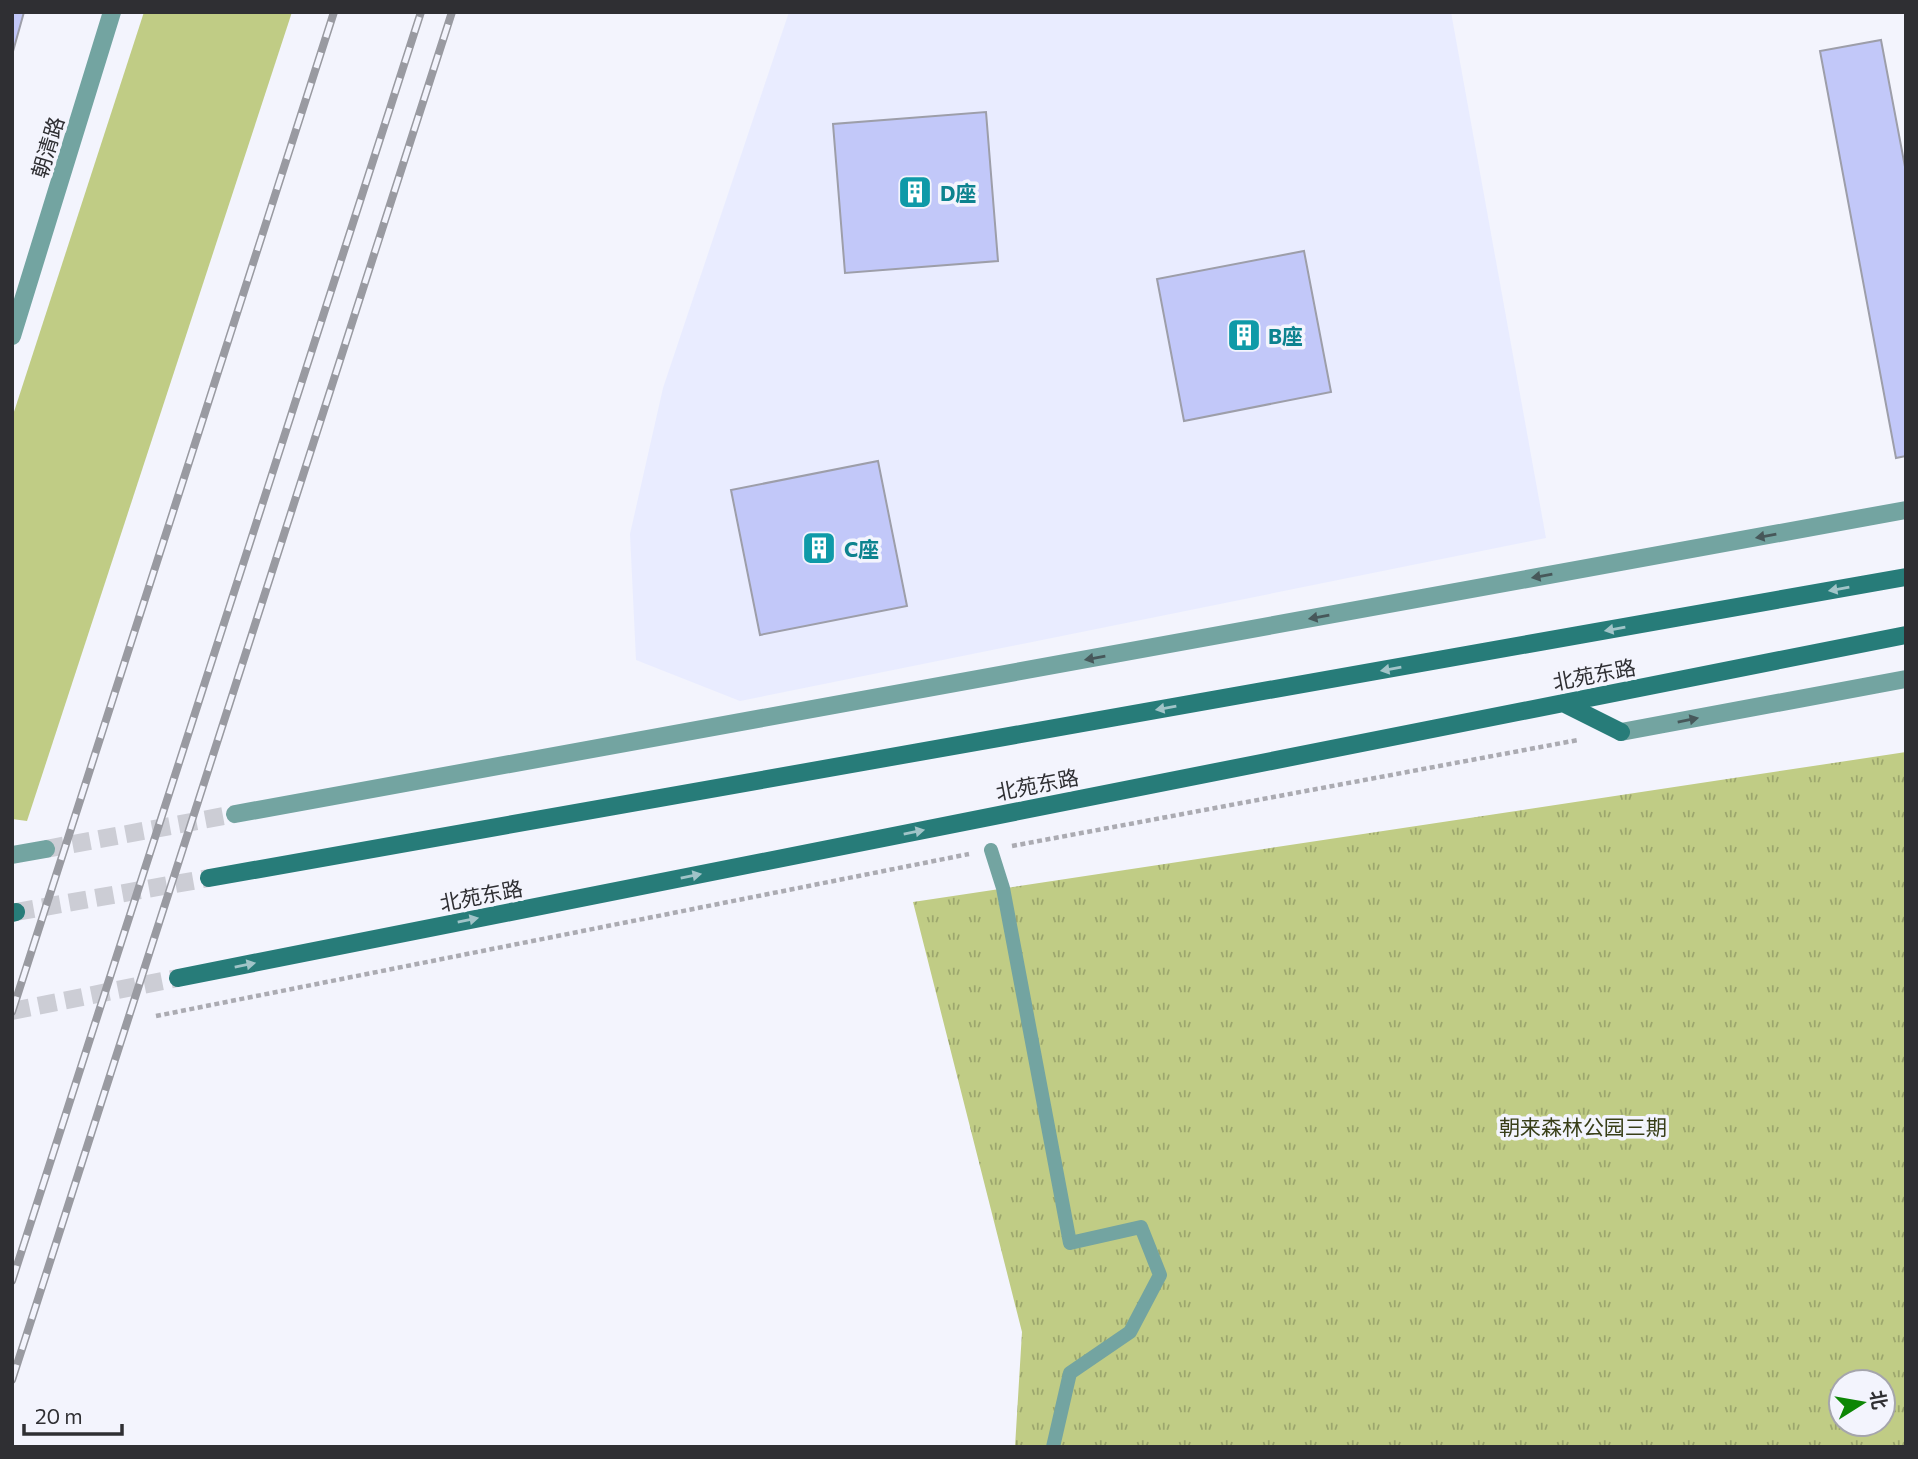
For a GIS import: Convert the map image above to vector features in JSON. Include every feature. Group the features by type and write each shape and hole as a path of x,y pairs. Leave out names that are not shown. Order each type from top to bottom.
{"main road":[{"name":"北苑东路","path":"209,878 1906,578"},
{"name":"北苑东路","path":"178,978 1906,635"},
{"path":"1563,703 1620,732"}],"street":[{"name":"朝清路","path":"12,336 112,12"},
{"path":"235,814 1906,510"},
{"path":"1620,732 1906,679"},
{"path":"12,855 46,849"}],"lane":[{"path":"991,850 1003,888 1070,1243 1141,1227 1160,1275 1130,1332 1070,1373 1053,1447"}],"path":[{"path":"156,1016 991,850 1620,732"}],"shaded area":[{"path":"789,12 1451,12 1546,538 740,701 636,660 630,534 663,388"}],"green space":[{"path":"144,12 292,12 27,821 12,819 12,418"},
{"name":"朝来森林公园三期","path":"1906,752 1906,1447 1015,1447 1022,1332 913,902"}],"building":[{"path":"12,12 24,12 12,55"},
{"path":"1881,40 1906,172 1906,456 1896,458 1820,51"},
{"name":"D座","path":"986,112 998,261 845,273 833,124"},
{"name":"B座","path":"1304,251 1331,392 1184,421 1157,279"},
{"name":"C座","path":"878,461 907,606 760,635 731,490"}],"tunnel":[{"path":"46,849 235,814"},
{"path":"16,912 209,878"},
{"path":"12,1011 178,978"}],"railway":[{"path":"12,1012 334,12"},
{"path":"12,1281 421,12"},
{"path":"12,1380 452,12"}],"place":[{"name":"D座","path":"915,192"},
{"name":"B座","path":"1244,335"},
{"name":"C座","path":"819,548"}]}
